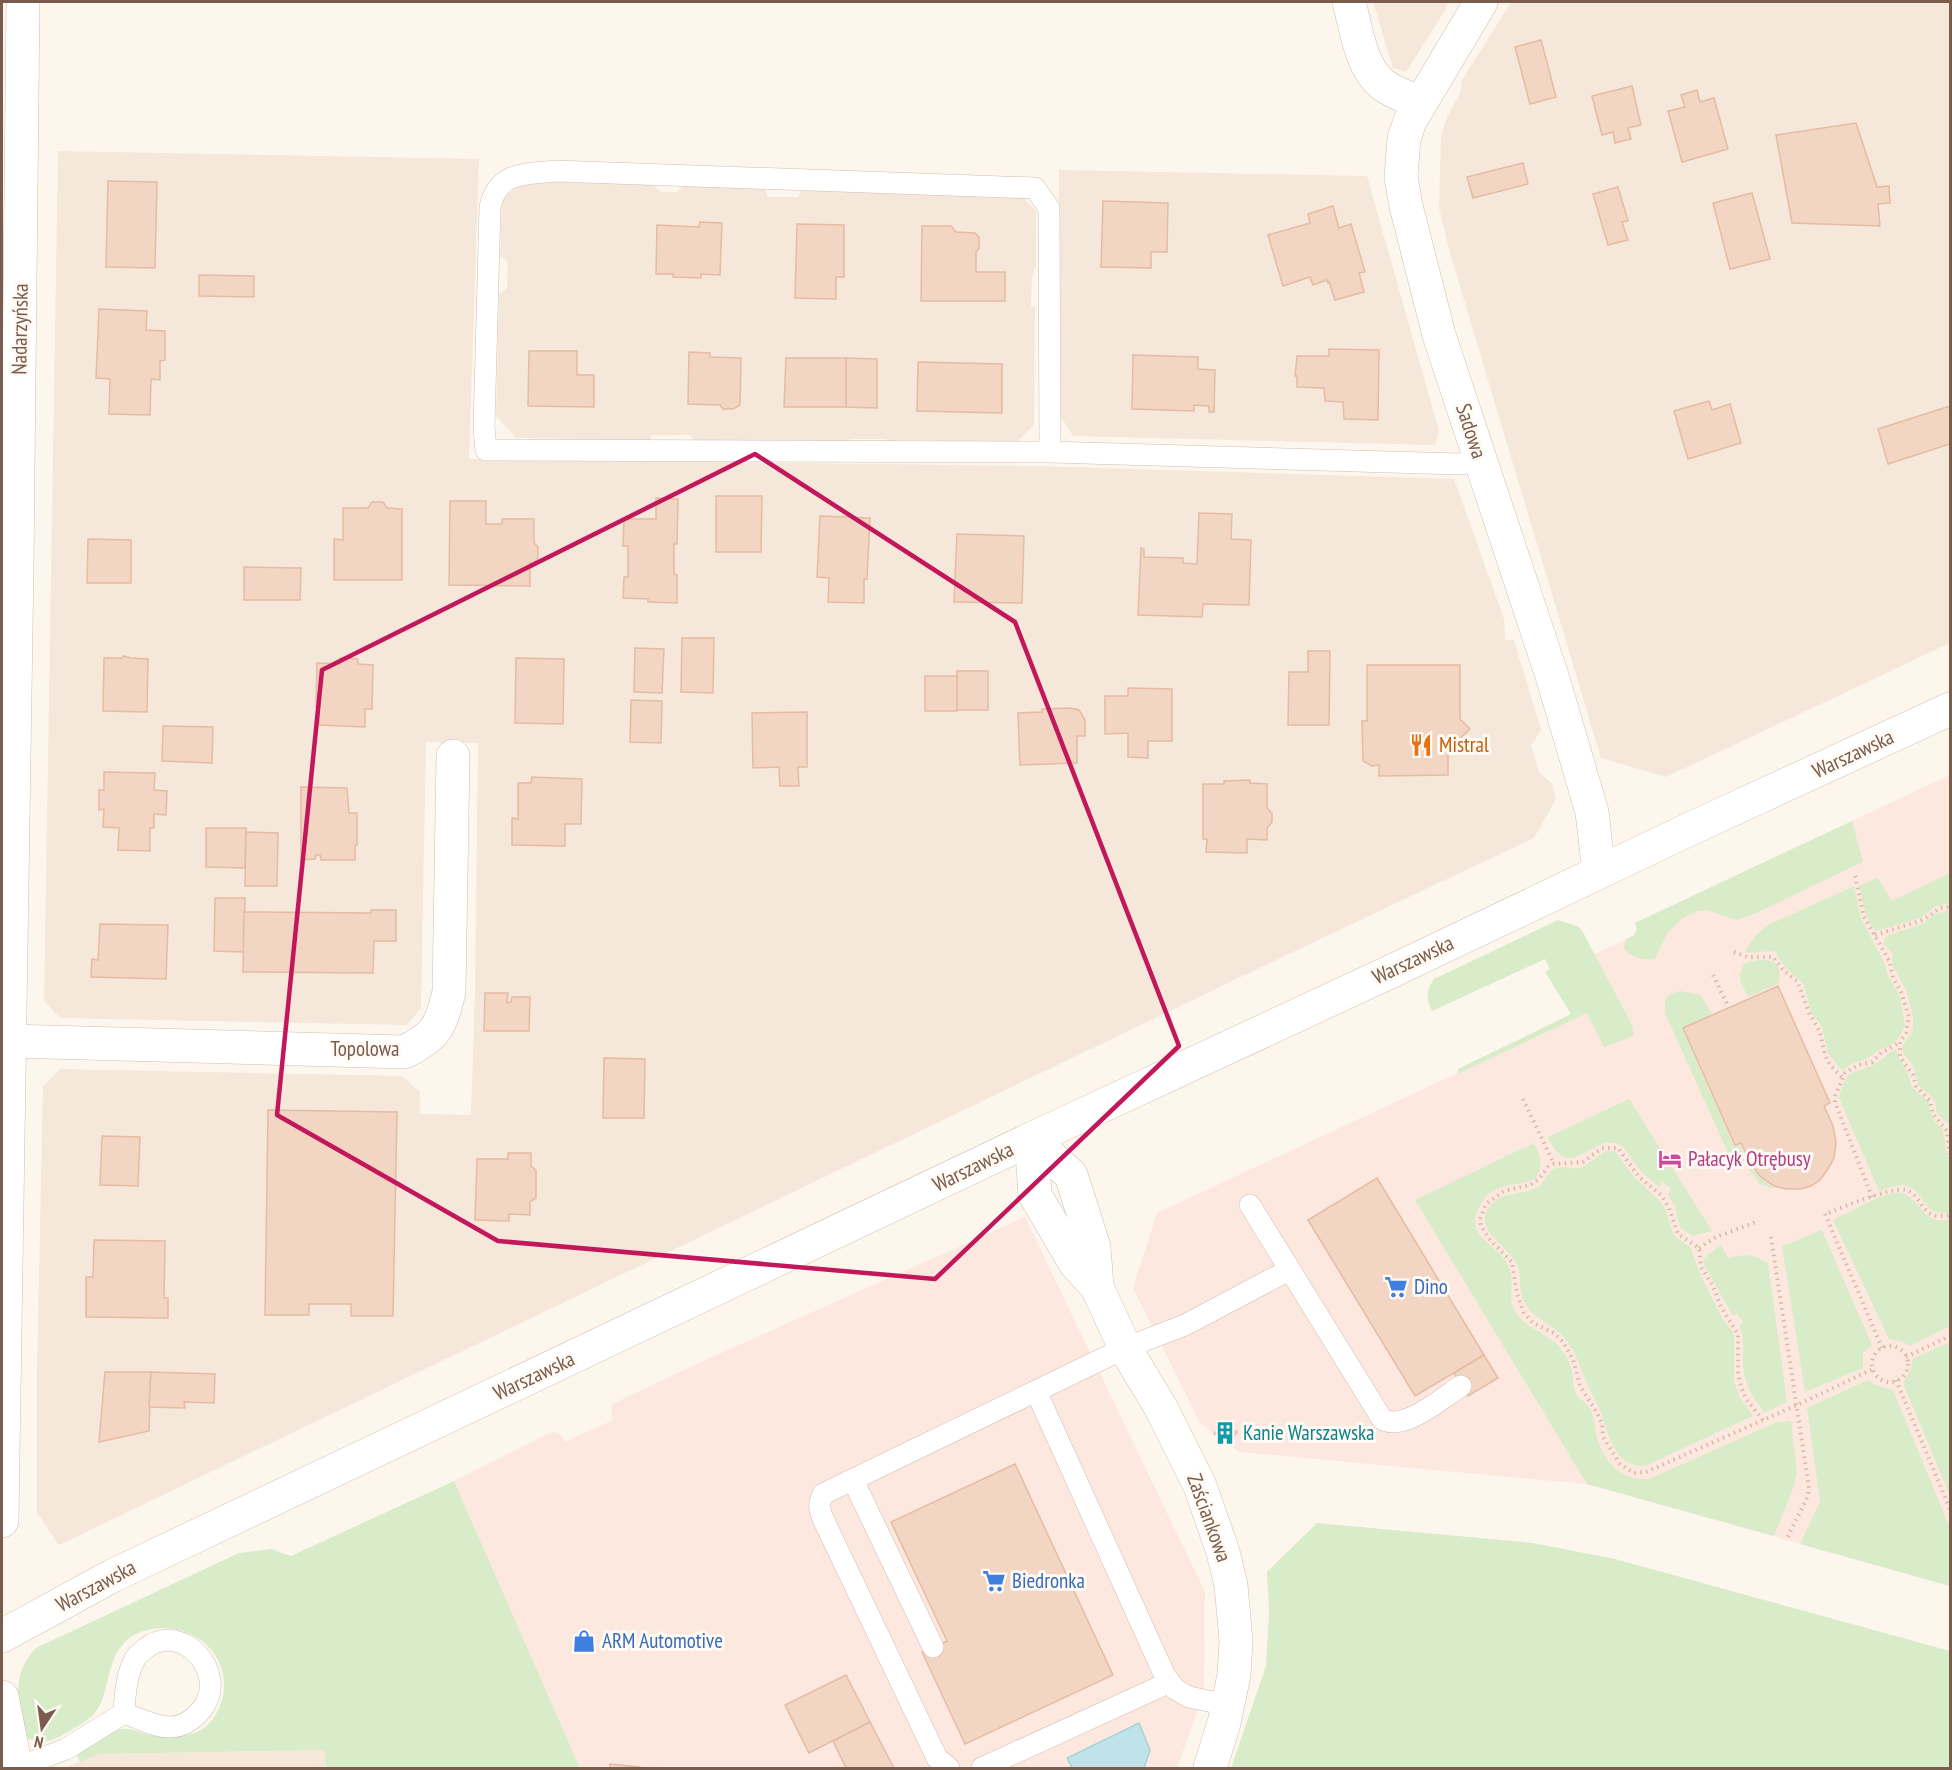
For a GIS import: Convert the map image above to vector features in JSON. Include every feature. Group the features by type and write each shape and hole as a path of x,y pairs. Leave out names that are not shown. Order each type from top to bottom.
{"street":[{"name":"Nadarzyńska","path":"2,1521 5,1087 10,1041 23,2"},
{"path":"1349,2 1370,71 1381,83 1420,103"},
{"name":"Sadowa","path":"1480,2 1410,121 1404,139 1401,177 1406,206 1439,335 1553,679 1588,801 1595,829 1599,872"},
{"name":"Warszawska","path":"2,1636 112,1576 1031,1139 1950,709"},
{"name":"Topolowa","path":"10,1041 404,1052 425,1042 440,1024 449,992 453,756"},
{"name":"Zaściankowa","path":"1031,1139 1035,1195 1075,1263 1097,1287 1125,1348 1161,1408 1200,1486 1223,1552 1231,1585 1236,1641 1234,1675 1210,1768"},
{"path":"2,1697 16,1768"}],"lane":[{"path":"1050,452 1049,208 1035,188 556,171 509,178 502,182 493,196 490,207 484,427 486,450 1050,452 1458,464 1481,462"},
{"path":"1250,1205 1382,1419 1395,1423 1407,1421 1461,1386"},
{"path":"950,1768 937,1758 819,1508 823,1494 1125,1348 1185,1325 1289,1270"},
{"path":"1036,1391 1153,1650 1170,1682 1175,1689 1190,1697 1228,1705"},
{"path":"853,1480 933,1647"},
{"path":"172,1640 187,1645 200,1655 209,1672 210,1689 204,1706 184,1726 168,1729 124,1713 127,1681 136,1657 154,1642 172,1640"},
{"path":"982,1768 1170,1682"},
{"path":"16,1768 66,1749 124,1713"}],"path":[{"path":"1855,876 1864,917 1890,962 1893,978 1901,992 1909,1017 1906,1033 1900,1042 1881,1053 1872,1062 1858,1065 1842,1077 1835,1096 1835,1102 1872,1197"},
{"path":"1875,935 1923,920 1940,908 1950,907"},
{"path":"1734,952 1748,957 1773,957 1784,971 1797,981 1810,1015 1820,1032 1830,1065 1842,1077"},
{"path":"1713,975 1729,1008"},
{"path":"1900,1042 1900,1057 1913,1076 1916,1086 1930,1101 1933,1114 1947,1131 1950,1154"},
{"path":"1523,1100 1554,1164"},
{"path":"1699,1248 1678,1234 1669,1208 1661,1195 1639,1177 1618,1148 1602,1148 1583,1162 1554,1164 1530,1185 1504,1191 1495,1196 1486,1204 1482,1212 1481,1226 1491,1241 1512,1262 1517,1294 1524,1313 1533,1323 1554,1333 1563,1342 1573,1359 1580,1386 1602,1424 1603,1437 1620,1464 1634,1473 1646,1472 1873,1369"},
{"path":"1882,1348 1825,1214 1872,1197 1896,1190 1905,1190 1911,1193 1928,1213 1941,1217 1950,1215"},
{"path":"1699,1248 1716,1238 1759,1221"},
{"path":"1770,1237 1809,1488 1808,1496 1786,1540"},
{"path":"1699,1248 1701,1267 1713,1286 1721,1307 1738,1334 1738,1374 1741,1387 1746,1399 1763,1420"},
{"path":"1906,1357 1950,1336"},
{"path":"1896,1347 1906,1357 1908,1364 1906,1371 1896,1380 1888,1382 1881,1379 1873,1369 1872,1359 1882,1348 1896,1347"},
{"path":"1896,1380 1950,1509"}],"highlighted area":[{"path":"755,454 1015,622 1179,1046 935,1279 498,1241 277,1115 322,670"}],"shaded area":[{"path":"1373,2 1450,2 1406,72 1393,68"},
{"path":"1511,2 1950,2 1950,643 1666,777 1601,758 1450,253 1439,208 1441,136 1447,117 1460,94 1462,80"},
{"path":"58,151 479,159 469,459 1035,466 1454,479 1504,619 1505,640 1514,640 1541,730 1531,746 1539,772 1552,783 1556,799 1534,838 59,1545 37,1513 37,1368 43,1086 60,1069 402,1076 420,1092 420,1114 471,1115 478,743 426,742 421,1008 407,1025 60,1018 44,1001"},
{"path":"1059,170 1367,176 1439,431 1435,445 1073,436 1058,412"},
{"path":"524,181 652,184 661,192 677,192 685,184 764,186 768,197 798,197 803,187 1017,191 1036,211 1036,266 1032,277 1031,306 1035,307 1034,425 1014,445 939,444 936,440 898,440 898,444 888,443 886,439 850,439 847,443 695,441 690,435 651,435 651,440 516,438 496,416 499,294 507,288 508,262 500,256 502,200"},
{"name":"Pałacyk Otrębusy","path":"1950,775 1950,1586 1587,1484 1239,1452 1200,1423 1133,1288 1157,1213 1578,1017 1547,964 1582,947 1592,955 1634,936 1637,929 1635,923"},
{"path":"1025,1217 1205,1592 1204,1692 1177,1768 580,1768 454,1481 554,1431 563,1437 565,1442 614,1420 611,1415 612,1404"},
{"path":"324,1750 327,1768 64,1768 99,1754"}],"green space":[{"path":"1852,821 1863,862 1752,915 1736,920 1707,910 1697,911 1683,918 1668,932 1655,959 1638,958 1624,949 1626,939 1634,935 1637,929 1635,923"},
{"path":"1950,873 1950,903 1934,907 1921,918 1876,931 1871,926 1859,886 1878,878 1892,901"},
{"path":"1854,886 1861,918 1900,996 1905,1026 1898,1039 1890,1046 1877,1051 1865,1060 1853,1063 1842,1071 1828,1053 1822,1027 1811,1013 1804,984 1784,966 1775,952 1745,952 1756,936 1770,924"},
{"path":"1950,910 1950,1129 1948,1123 1939,1116 1935,1102 1930,1095 1918,1085 1914,1068 1902,1051 1903,1045 1913,1030 1913,1016 1906,990 1893,966 1892,952 1883,944 1886,936 1924,923 1934,914"},
{"path":"1558,920 1579,927 1584,934 1633,1027 1633,1036 1604,1047 1587,1013 1458,1074 1458,1069 1571,1014 1545,972 1550,969 1545,959 1432,1011 1428,995 1429,987 1434,979"},
{"path":"1759,960 1774,962 1777,965 1780,972 1779,983 1748,997 1740,980 1741,973 1745,963"},
{"path":"1680,991 1701,995 1712,1014 1682,1028 1734,1146 1740,1144 1753,1168 1773,1187 1772,1189 1759,1183 1738,1154 1729,1155 1665,1013 1665,1000 1670,994"},
{"path":"1896,1049 1911,1086 1928,1102 1934,1121 1943,1129 1950,1160 1950,1213 1933,1211 1910,1187 1900,1185 1879,1191 1839,1098 1848,1075 1877,1063"},
{"path":"1629,1099 1712,1231 1693,1236 1680,1228 1675,1206 1668,1195 1671,1189 1663,1182 1659,1187 1652,1181 1621,1145 1609,1143 1599,1145 1573,1158 1564,1157 1556,1151 1548,1137"},
{"path":"1534,1143 1540,1161 1540,1170 1535,1179 1502,1187 1490,1193 1477,1212 1475,1222 1477,1231 1505,1260 1510,1270 1511,1298 1517,1314 1525,1323 1553,1341 1565,1354 1573,1374 1575,1391 1591,1411 1604,1455 1623,1474 1649,1479 1777,1422 1791,1421 1797,1473 1774,1536 1587,1484 1415,1200"},
{"path":"1606,1151 1615,1151 1634,1177 1660,1201 1666,1211 1674,1236 1690,1247 1722,1318 1734,1334 1734,1381 1739,1396 1753,1416 1645,1466 1625,1461 1613,1446 1598,1405 1570,1345 1562,1335 1527,1307 1521,1294 1518,1267 1514,1259 1493,1237 1485,1222 1486,1213 1497,1200 1534,1189 1552,1170 1559,1167 1579,1168"},
{"path":"1899,1192 1913,1199 1933,1219 1950,1219 1950,1326 1909,1346 1904,1342 1889,1339 1833,1220 1879,1197"},
{"path":"1822,1230 1872,1345 1863,1353 1863,1368 1805,1392 1782,1246"},
{"path":"1721,1245 1728,1258 1748,1255 1768,1263 1787,1402 1765,1413 1745,1379 1743,1341 1739,1326 1743,1323 1737,1313 1733,1316 1704,1265 1704,1258"},
{"path":"1950,1342 1950,1496 1903,1383 1911,1370 1912,1359"},
{"path":"1868,1380 1873,1384 1893,1390 1950,1528 1950,1586 1800,1544 1820,1502 1807,1408"},
{"path":"454,1481 580,1768 327,1768 324,1750 99,1754 80,1762 77,1756 98,1738 110,1732 126,1729 155,1736 184,1736 201,1730 215,1716 222,1698 224,1681 221,1666 213,1652 201,1641 187,1633 170,1629 144,1631 133,1635 124,1643 114,1659 101,1702 94,1714 86,1721 50,1741 40,1742 25,1737 19,1702 19,1680 22,1669 36,1648 239,1553 271,1549 291,1556"},
{"path":"1317,1523 1533,1543 1615,1559 1950,1651 1950,1768 1231,1768 1266,1666 1269,1612 1267,1572"}],"water":[{"path":"1139,1723 1150,1750 1144,1768 1072,1768 1067,1758"}],"building":[{"path":"1541,40 1556,97 1530,104 1515,47"},
{"path":"1632,86 1641,125 1628,128 1631,139 1615,143 1613,132 1602,135 1592,96"},
{"path":"1697,90 1700,102 1714,98 1728,149 1682,162 1668,111 1685,107 1681,95"},
{"path":"1856,123 1877,187 1889,186 1890,203 1878,204 1880,226 1792,223 1776,135"},
{"path":"1523,163 1528,184 1473,198 1467,177"},
{"path":"108,181 157,182 155,268 106,267"},
{"path":"1618,187 1628,221 1622,222 1628,240 1608,245 1593,194"},
{"path":"1752,193 1770,259 1730,269 1713,203"},
{"path":"1103,201 1168,203 1167,252 1151,252 1151,268 1101,267"},
{"path":"1333,206 1339,228 1351,224 1365,272 1359,273 1364,292 1335,300 1327,280 1313,285 1310,277 1283,286 1268,235 1310,223 1308,214"},
{"path":"700,222 722,223 720,275 701,274 701,278 656,274 657,225 699,227"},
{"path":"797,224 844,225 844,277 836,277 836,299 795,298"},
{"path":"922,226 951,226 956,232 975,233 979,237 976,272 1005,272 1005,301 921,301"},
{"path":"199,275 254,276 254,297 199,296"},
{"path":"99,309 147,311 146,330 165,331 165,360 160,361 160,380 151,379 150,415 109,414 110,379 96,378"},
{"path":"1329,349 1379,350 1378,420 1344,419 1343,402 1325,401 1324,388 1297,387 1297,376 1295,376 1297,356 1329,356"},
{"path":"529,351 577,351 577,375 594,375 594,407 528,406"},
{"path":"689,352 710,353 710,357 741,358 740,405 733,409 723,409 720,405 688,404"},
{"path":"1133,355 1198,357 1198,369 1215,370 1214,412 1209,412 1209,406 1194,405 1194,411 1132,409"},
{"path":"786,358 846,358 846,407 784,407"},
{"path":"846,358 877,359 877,408 846,407"},
{"path":"918,362 1002,364 1002,413 917,411"},
{"path":"1709,401 1712,410 1730,404 1741,443 1688,459 1674,411"},
{"path":"1950,406 1950,444 1888,464 1878,429"},
{"path":"716,496 762,496 761,552 716,552"},
{"path":"656,498 678,499 677,544 674,544 677,603 623,598 624,577 628,577 628,546 623,546 624,519 656,519"},
{"path":"450,501 486,501 486,524 502,524 502,519 534,519 534,543 538,547 538,558 530,563 530,586 449,585"},
{"path":"372,502 383,502 387,508 402,509 402,580 334,580 334,539 343,540 343,508 368,508"},
{"path":"1199,513 1232,514 1231,539 1251,540 1249,605 1203,604 1202,617 1138,615 1141,548 1144,549 1144,557 1183,558 1183,563 1197,564"},
{"path":"820,516 870,518 864,603 828,602 829,578 817,577"},
{"path":"957,534 1024,536 1022,603 954,602"},
{"path":"88,539 131,540 131,583 87,583"},
{"path":"244,567 301,568 300,600 244,600"},
{"path":"682,638 714,638 713,693 681,692"},
{"path":"635,648 664,649 662,693 634,692"},
{"path":"1308,651 1330,651 1329,725 1288,725 1289,672 1308,672"},
{"path":"124,656 148,659 147,712 103,711 104,658"},
{"path":"340,658 358,659 358,664 373,665 372,709 365,709 365,727 319,725 319,708 316,707 317,663 340,664"},
{"path":"516,658 564,659 563,724 515,723"},
{"path":"1367,665 1460,665 1460,719 1470,729 1448,750 1448,775 1379,776 1379,765 1372,766 1363,761 1362,721 1367,721"},
{"path":"957,671 988,671 988,710 957,710"},
{"path":"925,676 957,676 957,711 925,711"},
{"path":"1128,688 1172,689 1172,741 1148,741 1148,758 1128,757 1128,733 1105,734 1105,696 1128,696"},
{"path":"631,700 662,701 661,743 630,742"},
{"path":"1070,708 1079,710 1085,720 1085,736 1077,736 1077,763 1020,765 1018,713"},
{"path":"807,712 807,767 798,767 799,786 780,786 779,767 753,768 752,713"},
{"path":"163,726 213,727 212,763 162,761"},
{"path":"104,772 155,773 154,790 167,791 166,815 154,814 154,828 150,828 150,851 118,850 119,828 103,827 104,809 99,810 99,790 104,790"},
{"path":"532,777 582,779 581,824 565,824 565,846 512,845 512,818 518,819 518,783 531,783"},
{"path":"1250,780 1250,783 1267,784 1267,808 1272,813 1272,822 1267,828 1267,840 1247,839 1247,853 1206,852 1207,839 1203,839 1203,784"},
{"path":"301,787 347,788 349,813 357,813 355,860 321,860 320,855 316,855 315,859 301,860"},
{"path":"206,828 246,828 245,868 206,867"},
{"path":"246,832 278,833 277,886 245,886"},
{"path":"215,898 245,898 244,952 214,951"},
{"path":"371,910 396,910 396,941 374,941 373,973 243,972 244,912 371,913"},
{"path":"100,924 168,925 166,979 91,977 92,959 98,960"},
{"path":"1778,986 1830,1103 1824,1106 1833,1126 1836,1142 1834,1158 1820,1180 1800,1189 1774,1186 1760,1176 1751,1164 1741,1143 1735,1145 1683,1028"},
{"path":"485,993 508,993 507,1003 511,1002 512,997 530,997 529,1031 484,1031"},
{"path":"604,1058 645,1059 644,1118 603,1118"},
{"path":"268,1110 397,1112 393,1316 351,1316 351,1304 309,1304 309,1315 265,1315"},
{"path":"102,1136 140,1137 138,1186 100,1185"},
{"path":"508,1153 531,1153 531,1166 536,1170 536,1198 530,1202 530,1215 509,1214 509,1221 475,1220 477,1159 508,1159"},
{"name":"Dino","path":"1377,1178 1484,1355 1415,1396 1308,1220"},
{"path":"94,1240 165,1241 164,1298 168,1298 168,1318 86,1317 86,1277 93,1277"},
{"path":"1484,1355 1498,1378 1468,1396 1454,1373"},
{"path":"105,1372 151,1372 149,1431 99,1442"},
{"path":"151,1372 215,1374 214,1403 184,1402 185,1408 149,1407"},
{"name":"Kanie Warszawska","path":"1222,1422 1237,1432 1229,1444 1214,1434"},
{"name":"Biedronka","path":"1015,1464 1113,1675 965,1744 922,1652 947,1641 891,1522"},
{"path":"846,1675 870,1722 809,1753 785,1705"},
{"path":"870,1722 894,1768 846,1768 833,1741"},
{"path":"610,1764 640,1767 640,1768 610,1768"}],"place":[{"name":"Mistral","path":"1421,745"},
{"name":"Pałacyk Otrębusy","path":"1670,1159"},
{"name":"Dino","path":"1396,1287"},
{"name":"Kanie Warszawska","path":"1225,1433"},
{"name":"Biedronka","path":"994,1581"},
{"name":"ARM Automotive","path":"584,1641"}]}
